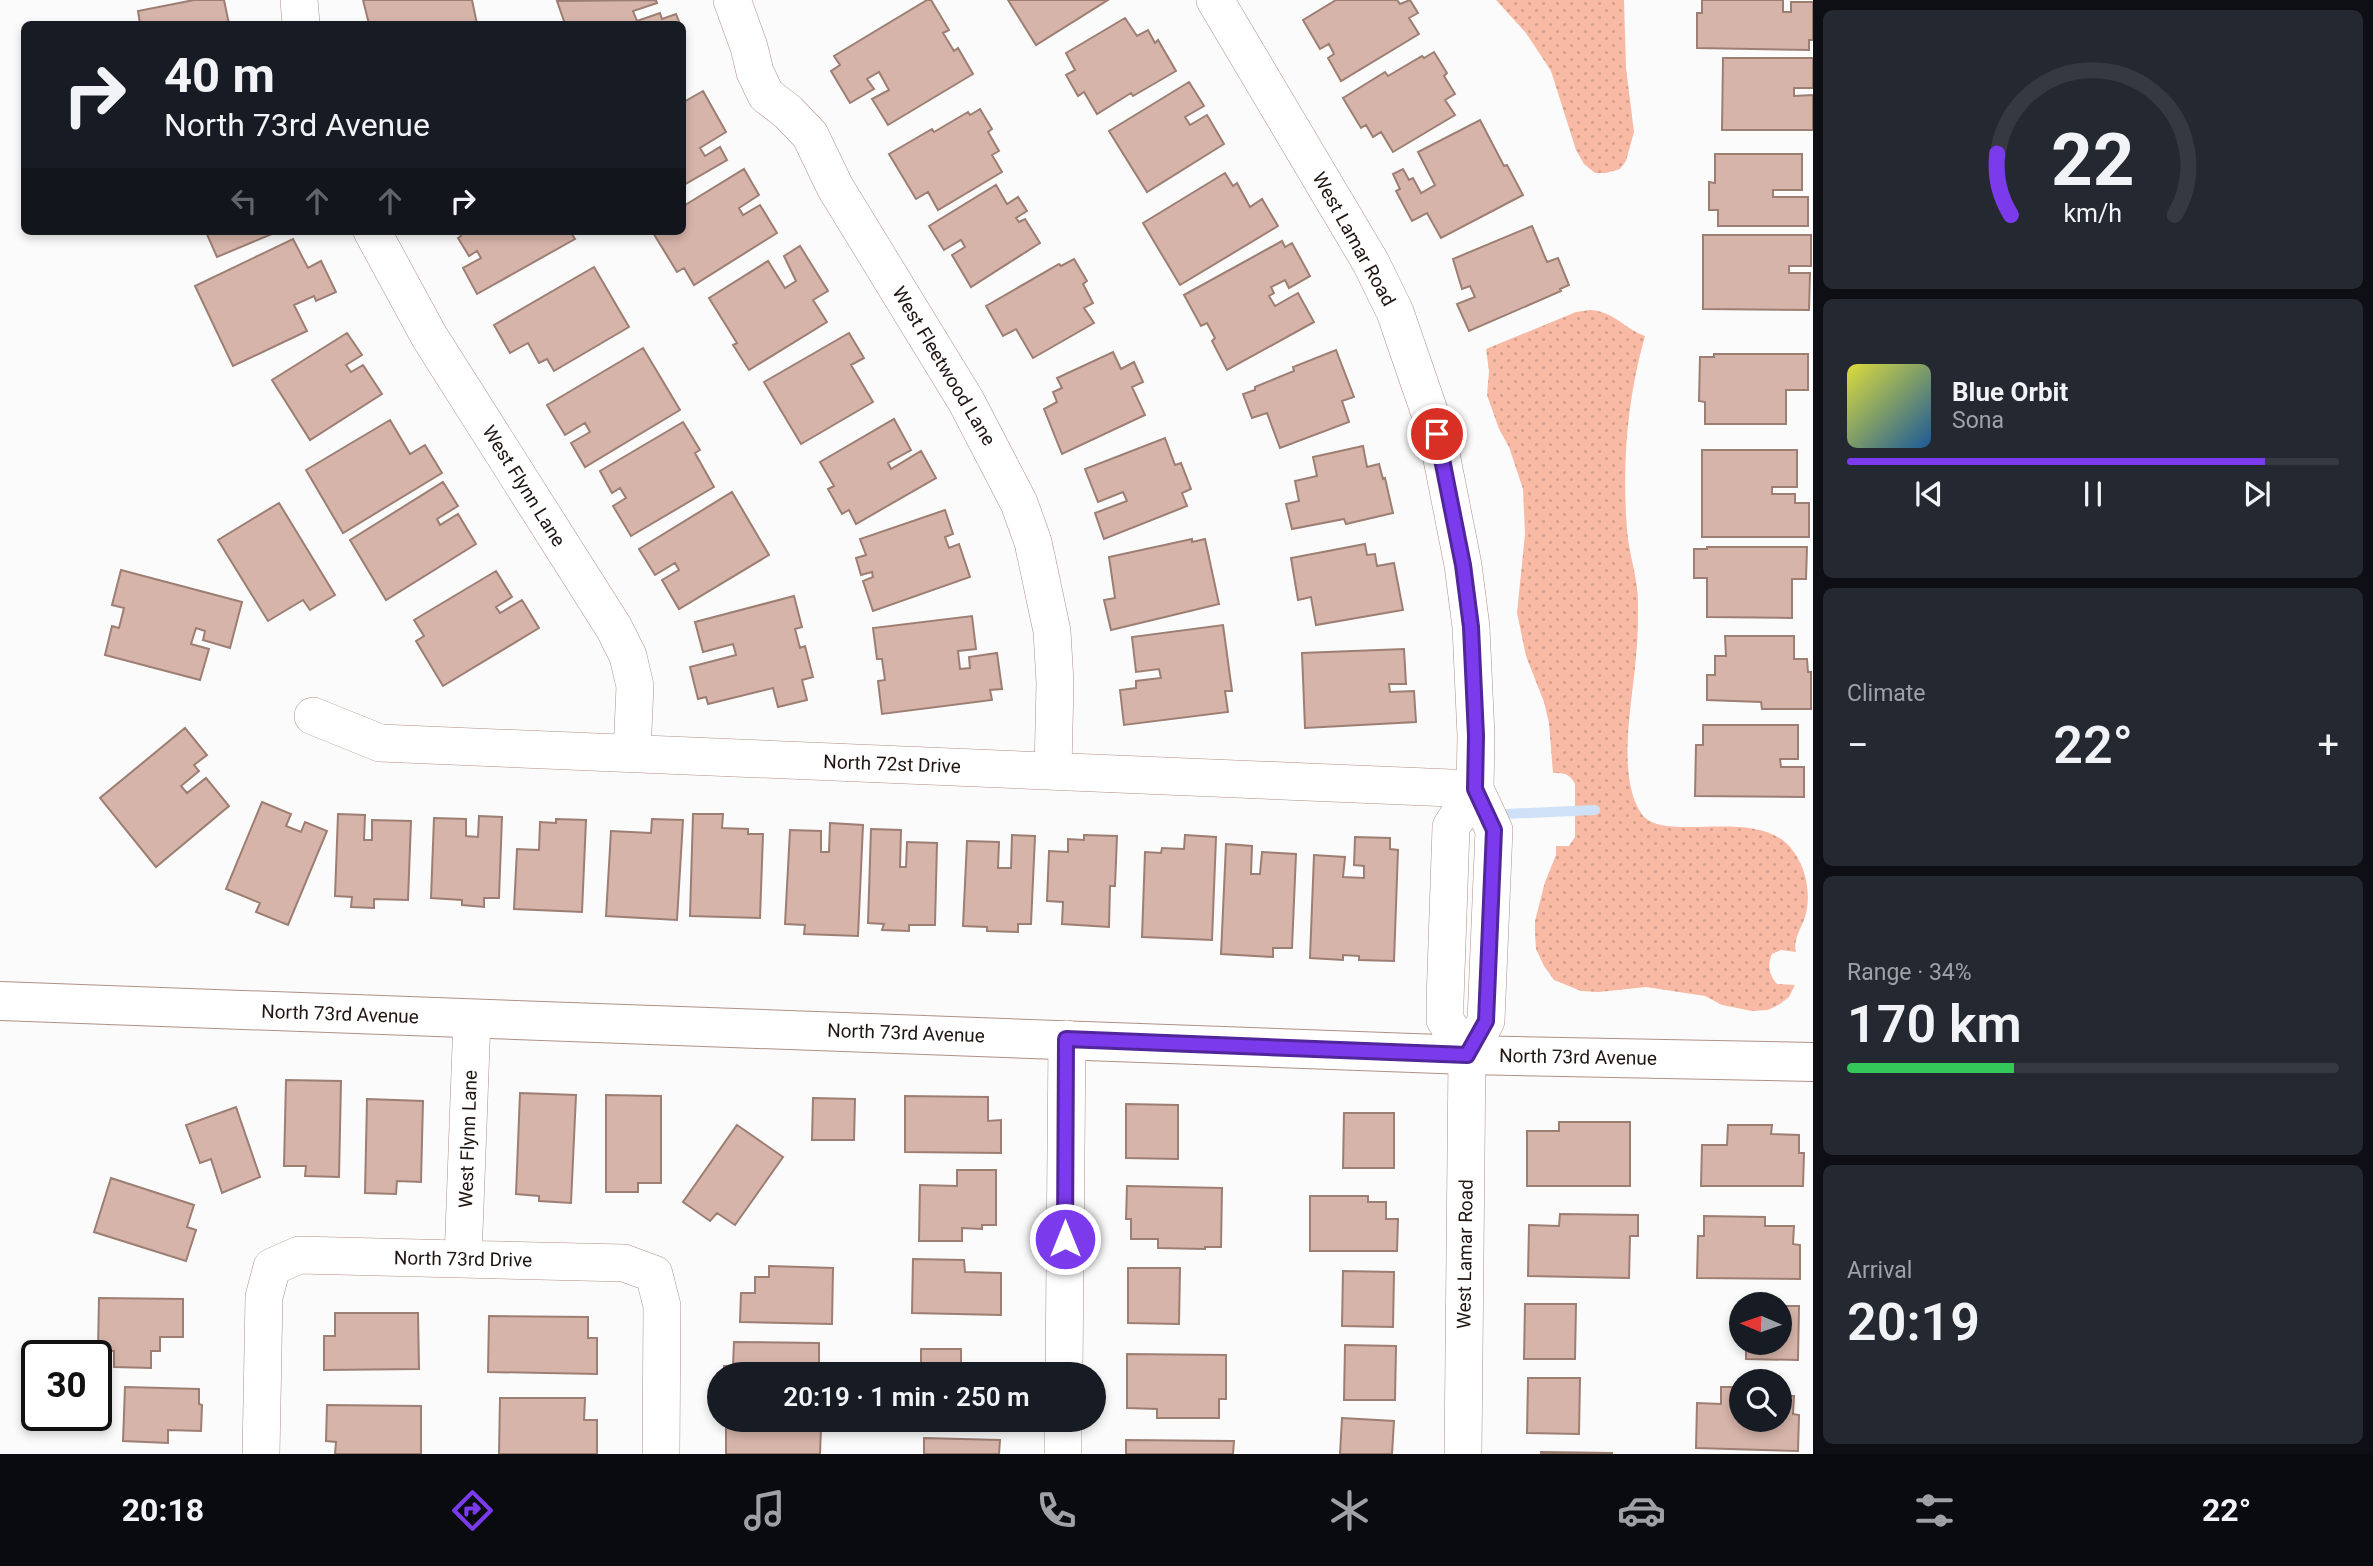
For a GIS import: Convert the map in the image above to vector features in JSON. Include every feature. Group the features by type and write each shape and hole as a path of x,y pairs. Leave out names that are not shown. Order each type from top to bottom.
{"street":[{"path":"299,0 301,21"},
{"name":"West Fleetwood Lane","path":"732,0 755,72 766,95 788,112 810,135 835,187 966,401 1020,503 1033,542 1052,631 1055,683 1053,771"},
{"name":"West Lamar Road","path":"1215,0 1371,263 1395,312 1437,434 1463,565 1471,641 1476,736 1475,789 1494,830 1486,1021 1467,1055 1464,1454"},
{"name":"West Flynn Lane","path":"374,235 429,336 614,628 628,656 635,686 632,753"},
{"name":"North 72st Drive","path":"313,716 380,743 1475,789"},
{"name":"North 73rd Avenue","path":"0,1001 1467,1055 1813,1062"},
{"name":"West Flynn Lane","path":"463,1259 472,1018"},
{"path":"1064,1362 1066,1039"},
{"name":"North 73rd Drive","path":"261,1454 264,1297 272,1267 299,1255 624,1263 654,1274 662,1306 661,1454"},
{"path":"1063,1432 1063,1454"}],"shaded area":[{"path":"1496,0 1624,0 1626,68 1634,132 1626,161 1620,169 1595,173 1584,164 1576,150 1551,71 1526,33"},
{"path":"1590,310 1612,317 1645,336 1630,408 1625,481 1627,530 1638,603 1628,737 1629,779 1633,797 1641,813 1652,822 1668,826 1755,829 1774,835 1796,854 1804,871 1808,890 1805,917 1796,938 1796,952 1781,950 1772,954 1769,966 1777,984 1795,985 1789,997 1768,1010 1752,1011 1722,1005 1705,996 1646,987 1599,992 1581,991 1554,980 1536,949 1535,921 1545,882 1556,855 1556,846 1569,846 1575,837 1575,784 1567,775 1553,773 1549,723 1526,656 1517,613 1525,534 1523,489 1487,395 1489,371 1486,349 1576,312"}],"building":[{"path":"194,0 224,0 228,21 140,21 138,11"},
{"path":"363,0 472,0 476,21 368,21"},
{"path":"656,0 657,3 633,11 637,21 564,21 557,1"},
{"path":"931,0 949,30 943,33 954,51 958,48 973,74 888,125 872,99 889,90 879,72 867,79 874,89 850,103 831,71 840,65 834,56"},
{"path":"1008,0 1108,0 1036,45"},
{"path":"1336,0 1397,0 1400,4 1410,0 1418,13 1409,18 1419,34 1341,81 1328,58 1334,54 1329,44 1320,49 1303,20"},
{"path":"1702,0 1783,0 1783,12 1791,12 1791,2 1813,2 1813,40 1809,40 1809,50 1697,48 1697,13 1702,13"},
{"path":"660,13 662,19 676,14 679,21 637,21"},
{"path":"1125,18 1137,36 1148,30 1155,43 1158,40 1176,71 1133,96 1131,93 1097,114 1084,92 1078,96 1066,75 1075,70 1066,53"},
{"path":"1434,52 1447,73 1444,76 1455,94 1445,100 1455,115 1393,152 1381,132 1373,137 1366,125 1361,128 1343,98 1385,72 1388,76"},
{"path":"1723,58 1813,58 1813,88 1794,88 1794,96 1813,95 1813,130 1722,130"},
{"path":"1189,82 1204,106 1185,117 1190,125 1207,115 1224,144 1147,192 1109,131"},
{"path":"703,91 726,132 700,148 705,156 720,147 727,160 686,184 686,101"},
{"path":"980,109 992,129 988,132 999,151 992,155 1002,172 938,210 928,192 916,199 889,154 932,129 934,132 968,112 970,115"},
{"path":"1480,120 1523,195 1441,238 1427,213 1412,221 1396,191 1400,189 1393,174 1403,169 1409,180 1413,178 1421,193 1435,185 1418,152"},
{"path":"1715,154 1802,154 1802,190 1773,190 1773,197 1808,197 1808,226 1718,226 1718,210 1709,210 1709,182 1715,183"},
{"path":"744,169 759,195 739,208 743,215 760,205 777,233 694,285 684,268 677,272 654,235 686,235 686,205"},
{"path":"1225,173 1233,186 1237,183 1250,207 1262,199 1278,226 1180,285 1143,223"},
{"path":"996,185 1007,204 1018,197 1027,211 1016,218 1019,222 1025,219 1040,243 971,287 952,255 965,247 961,240 944,250 929,226"},
{"path":"1532,226 1547,262 1558,258 1569,285 1560,289 1561,291 1469,331 1457,304 1475,297 1470,286 1462,289 1453,259"},
{"path":"207,235 269,235 217,257"},
{"path":"572,235 575,239 477,294 463,268 481,258 477,251 469,256 458,238"},
{"path":"1703,235 1811,235 1811,266 1789,266 1789,273 1810,273 1809,310 1703,309"},
{"path":"293,239 308,268 321,261 336,292 316,301 314,296 294,305 307,331 233,366 195,286"},
{"path":"1282,241 1285,247 1292,243 1310,276 1289,288 1285,280 1271,287 1274,293 1269,296 1275,306 1298,293 1314,322 1227,370 1212,341 1215,338 1207,323 1201,326 1184,295"},
{"path":"800,246 828,291 813,300 827,322 749,370 733,345 737,343 709,298 768,261 785,288 796,281 784,256"},
{"path":"1074,259 1087,281 1083,284 1093,303 1084,308 1094,323 1033,358 1016,329 1003,336 986,306 1059,264 1061,266"},
{"path":"594,267 629,327 554,371 547,359 539,363 528,343 510,353 494,325"},
{"path":"347,333 362,355 346,365 351,372 363,365 382,394 310,440 272,380"},
{"path":"849,333 864,358 851,365 873,402 801,444 764,382"},
{"path":"643,348 680,410 585,467 571,443 590,432 585,423 565,435 547,405"},
{"path":"1336,350 1354,397 1342,401 1349,422 1280,448 1267,413 1252,418 1243,394 1294,371 1293,367"},
{"path":"1113,352 1121,369 1134,362 1143,382 1132,387 1145,415 1062,454 1044,409 1057,402 1053,392 1062,388 1057,378"},
{"path":"1714,354 1808,354 1808,390 1786,390 1786,424 1705,424 1705,402 1699,401 1700,357 1714,357"},
{"path":"894,419 911,450 888,463 891,469 921,451 936,478 856,524 849,510 842,514 828,489 834,486 820,462"},
{"path":"390,420 410,454 425,445 442,473 343,533 306,470"},
{"path":"683,422 700,450 695,453 714,487 631,536 613,506 626,498 620,488 612,493 600,471"},
{"path":"1165,438 1175,465 1181,463 1191,489 1182,493 1187,506 1104,539 1095,513 1127,501 1123,492 1098,502 1085,469"},
{"path":"1363,446 1367,467 1379,464 1393,513 1346,524 1344,519 1292,529 1286,504 1299,501 1295,481 1317,476 1313,457"},
{"path":"1702,450 1797,450 1797,487 1772,487 1772,494 1795,494 1795,503 1809,503 1809,537 1702,537"},
{"path":"443,482 458,506 437,519 440,525 458,514 476,544 386,600 350,540"},
{"path":"732,492 769,555 679,609 662,580 679,570 675,563 655,575 639,549"},
{"path":"279,503 335,595 310,610 303,600 268,621 218,540"},
{"path":"945,510 953,534 945,537 949,548 959,544 970,577 873,611 863,581 873,577 872,572 861,575 856,558 866,555 860,539"},
{"path":"1192,539 1192,542 1205,539 1219,604 1111,630 1104,600 1115,598 1109,557"},
{"path":"1365,544 1367,555 1375,554 1377,566 1394,563 1403,610 1316,625 1311,597 1298,600 1291,558"},
{"path":"1807,547 1806,579 1792,579 1792,618 1707,617 1707,578 1694,578 1694,549"},
{"path":"121,570 242,602 230,648 203,640 205,631 196,628 191,644 209,649 200,680 105,655 112,626 119,628 124,608 112,605"},
{"path":"496,571 512,597 496,607 500,613 522,600 539,628 443,686 416,641 424,636 414,620"},
{"path":"794,596 802,627 795,629 800,648 805,646 813,677 802,680 807,700 778,707 773,688 708,704 706,697 698,699 690,667 736,655 733,644 703,652 695,622"},
{"path":"972,616 976,649 958,651 960,669 970,668 969,657 997,653 1002,689 990,690 992,700 882,714 878,681 885,680 882,659 877,659 873,628"},
{"path":"1223,625 1232,691 1225,691 1228,712 1124,725 1120,690 1136,688 1136,681 1161,678 1159,669 1136,672 1132,637"},
{"path":"1725,636 1794,636 1794,659 1807,659 1808,672 1811,672 1811,709 1762,709 1761,702 1707,700 1707,675 1715,675 1715,656 1726,656"},
{"path":"1404,649 1406,684 1389,684 1390,692 1414,691 1416,722 1305,728 1302,653"},
{"path":"1703,725 1798,725 1798,759 1780,759 1781,767 1804,767 1804,797 1695,796 1696,745 1703,745"},
{"path":"185,728 207,755 194,765 199,771 181,786 187,793 206,778 229,806 156,867 100,798"},
{"path":"262,802 291,814 286,826 301,832 305,822 327,831 288,925 256,912 260,903 226,889"},
{"path":"338,814 365,815 364,840 372,840 372,820 411,821 408,900 374,899 374,908 351,907 352,897 335,896"},
{"path":"693,814 723,814 722,828 748,829 748,834 763,834 760,918 690,916"},
{"path":"479,816 502,817 499,898 484,898 484,907 462,905 462,900 431,898 434,818 466,819 466,836 478,837"},
{"path":"556,819 586,820 582,912 514,909 517,849 539,850 540,822 556,823"},
{"path":"652,819 683,820 677,920 606,916 611,831 651,833"},
{"path":"830,823 863,825 858,936 804,934 805,925 785,924 790,830 821,831 821,852 829,852"},
{"path":"871,829 901,830 900,867 906,867 907,842 937,843 935,925 909,925 909,931 882,930 884,924 868,923"},
{"path":"1012,835 1035,836 1031,924 1018,924 1018,932 987,931 987,927 963,926 967,841 999,842 998,868 1011,868"},
{"path":"1084,835 1117,836 1115,886 1110,886 1109,927 1062,924 1063,902 1047,901 1049,851 1068,852 1068,839 1084,840"},
{"path":"1185,835 1216,837 1212,940 1142,937 1145,852 1161,853 1162,848 1184,849"},
{"path":"1355,837 1390,838 1390,849 1398,850 1394,961 1359,960 1359,956 1343,955 1343,960 1310,958 1314,855 1345,857 1343,877 1364,878 1364,866 1354,865"},
{"path":"1226,844 1252,846 1251,874 1260,874 1262,852 1296,854 1292,948 1273,948 1273,957 1221,954"},
{"path":"286,1080 341,1081 339,1177 305,1176 306,1166 284,1166"},
{"path":"520,1093 576,1095 571,1203 539,1201 539,1196 516,1194"},
{"path":"606,1095 661,1096 661,1183 638,1183 638,1192 606,1192"},
{"path":"905,1096 988,1097 988,1121 1001,1120 1001,1153 905,1152"},
{"path":"813,1098 855,1099 854,1140 812,1140"},
{"path":"367,1099 423,1101 421,1182 397,1181 396,1194 365,1193"},
{"path":"1126,1104 1178,1105 1178,1159 1126,1158"},
{"path":"236,1107 260,1177 222,1193 211,1159 200,1163 186,1125"},
{"path":"1344,1113 1394,1113 1394,1168 1343,1168"},
{"path":"1559,1122 1630,1122 1630,1186 1527,1186 1527,1131 1559,1131"},
{"path":"737,1125 783,1157 735,1225 717,1213 710,1221 683,1202"},
{"path":"1728,1125 1772,1125 1771,1134 1799,1135 1799,1153 1804,1153 1803,1186 1701,1186 1702,1145 1727,1145"},
{"path":"957,1170 996,1170 996,1225 982,1225 982,1229 962,1228 962,1241 919,1241 920,1185 957,1186"},
{"path":"111,1178 194,1205 187,1227 196,1230 186,1261 94,1232"},
{"path":"1127,1186 1222,1188 1221,1247 1158,1248 1158,1239 1131,1239 1131,1219 1126,1219"},
{"path":"1310,1196 1368,1196 1368,1202 1386,1202 1386,1219 1398,1219 1397,1251 1310,1251"},
{"path":"1560,1214 1638,1215 1638,1236 1630,1236 1629,1278 1528,1276 1529,1225 1559,1226"},
{"path":"1704,1216 1765,1217 1765,1226 1794,1226 1793,1244 1800,1245 1800,1279 1697,1278 1698,1236 1704,1236"},
{"path":"913,1259 964,1260 965,1272 1001,1273 1001,1315 912,1313"},
{"path":"769,1266 833,1268 832,1324 740,1322 741,1293 755,1293 755,1277 769,1277"},
{"path":"1128,1268 1180,1268 1179,1324 1128,1323"},
{"path":"1343,1271 1394,1272 1393,1327 1342,1326"},
{"path":"99,1298 183,1299 183,1337 160,1337 160,1351 151,1351 151,1368 114,1367 112,1340 98,1340"},
{"path":"1525,1304 1576,1304 1575,1359 1524,1359"},
{"path":"1792,1306 1799,1306 1798,1360 1746,1359 1746,1355 1792,1355"},
{"path":"335,1313 418,1313 419,1369 324,1370 324,1336 335,1336"},
{"path":"489,1316 588,1317 588,1338 597,1338 597,1374 488,1372"},
{"path":"734,1342 819,1343 819,1362 733,1362"},
{"path":"1345,1345 1396,1346 1395,1400 1344,1400"},
{"path":"921,1349 961,1349 961,1362 921,1362"},
{"path":"1127,1354 1226,1355 1226,1399 1219,1399 1219,1418 1157,1418 1157,1409 1127,1408"},
{"path":"1528,1378 1580,1378 1579,1434 1527,1433"},
{"path":"125,1387 199,1389 199,1404 202,1405 201,1431 168,1430 168,1443 123,1441"},
{"path":"1721,1387 1729,1387 1729,1432 1792,1432 1792,1396 1794,1396 1793,1414 1799,1415 1798,1451 1696,1448 1697,1403 1721,1404"},
{"path":"500,1398 585,1398 584,1420 597,1420 597,1454 499,1454"},
{"path":"327,1405 421,1406 421,1454 335,1454 336,1442 326,1441"},
{"path":"1342,1418 1394,1421 1392,1454 1340,1454"},
{"path":"726,1432 821,1432 820,1454 726,1454"},
{"path":"924,1438 1000,1440 999,1454 924,1454"},
{"path":"1126,1440 1234,1441 1233,1454 1126,1454"},
{"path":"1612,1453 1612,1454 1541,1454"}],"waterway":[{"path":"1506,814 1595,810"}],"route":[{"path":"1065,1239 1066,1039 1467,1055 1486,1021 1494,830 1475,789 1476,736 1471,627 1463,565 1437,434"}]}
